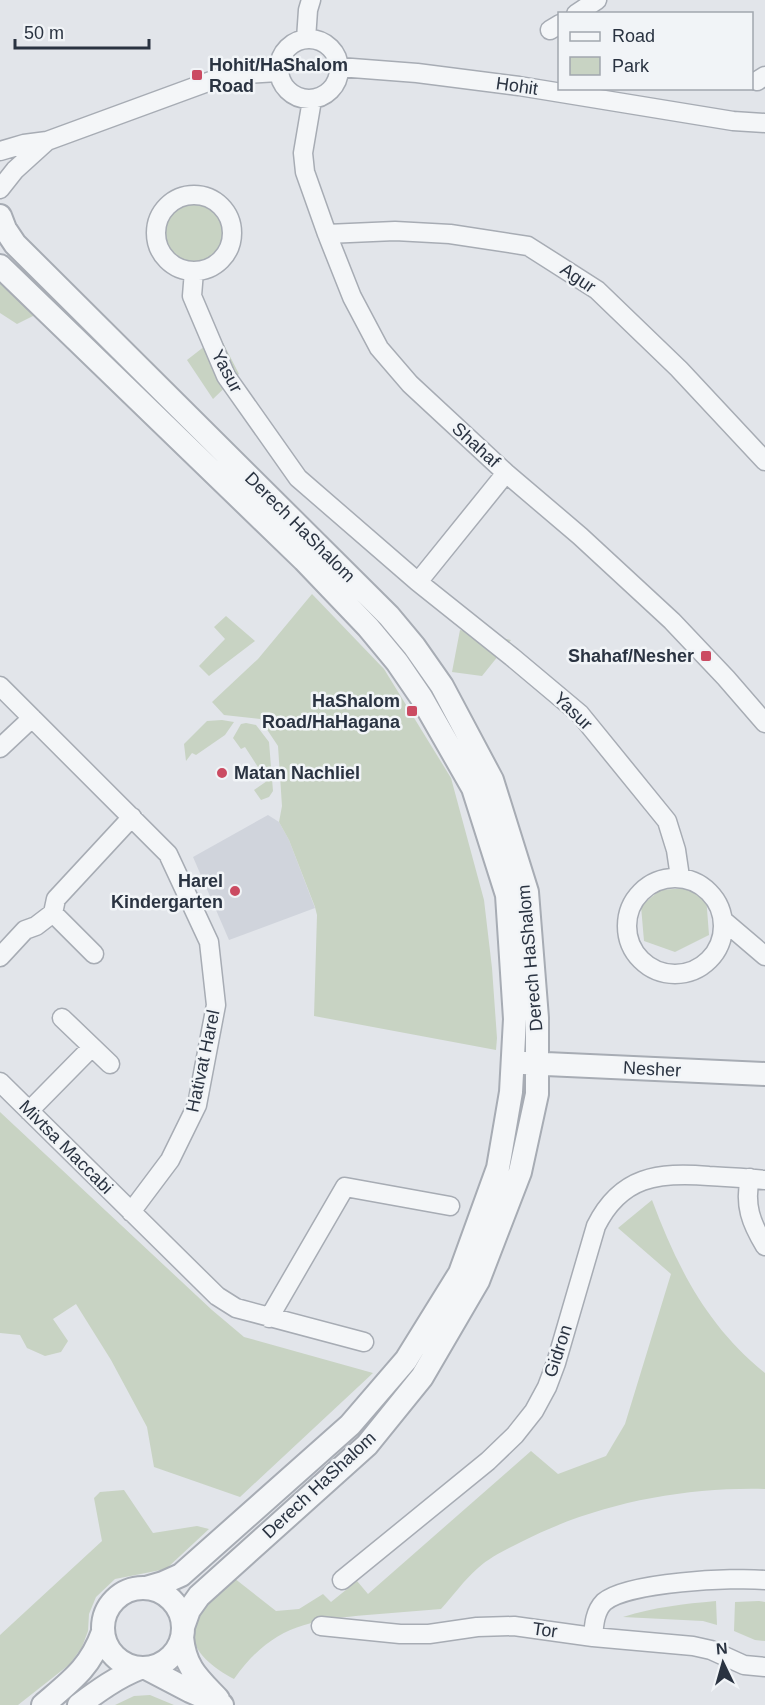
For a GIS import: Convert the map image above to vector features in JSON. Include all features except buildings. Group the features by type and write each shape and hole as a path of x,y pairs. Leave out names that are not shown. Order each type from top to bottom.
{"street":[{"path":"306,39 311,0"},
{"path":"579,12 597,0"},
{"path":"306,39 325,43 337,57 339,67 335,85 329,92 312,100 293,95 286,89 278,72 283,53 297,41 306,39"},
{"name":"Hohit","path":"339,67 417,73 519,86 733,121 765,123"},
{"path":"0,151 24,144 47,141 227,75 278,72"},
{"name":"Shahaf","path":"312,100 303,153 306,172 352,297 379,348 410,384 672,621 765,723"},
{"path":"0,189 15,170 47,141"},
{"path":"188,196 204,197 216,202 227,215 231,228 230,247 223,258 212,267 194,271 178,268 167,260 158,248 156,235 159,218 164,209 176,200 188,196"},
{"name":"Derech HaShalom","path":"0,216 15,244 388,616 414,646 442,686 492,780 527,892 537,1018 537,1094 519,1172 478,1281 423,1377 367,1444 199,1596 189,1610 182,1632"},
{"name":"Agur","path":"327,234 395,231 450,234 528,246 597,290 679,369 765,461"},
{"name":"Derech HaShalom","path":"0,266 304,560 368,627 397,662 421,697 473,788 507,895 515,1019 512,1092 498,1168 460,1273 406,1360 350,1425 181,1575 146,1588"},
{"name":"Yasur","path":"194,271 192,296 226,376 297,478 418,582 580,714 667,821 676,850 680,878"},
{"path":"418,582 506,473"},
{"name":"Hativat Harel","path":"0,686 168,854 209,942 216,1005 197,1105 170,1160 131,1212"},
{"path":"0,748 32,718"},
{"path":"0,957 25,930 36,926 53,913 56,899 132,818"},
{"path":"671,877 680,878 692,880 711,893 719,905 724,921 721,943 713,957 696,970 679,974 658,972 644,963 631,946 627,930 629,909 638,895 654,882 671,877"},
{"path":"53,913 94,954"},
{"path":"724,921 765,956"},
{"path":"62,1018 110,1064"},
{"path":"29,1111 92,1047"},
{"name":"Nesher","path":"513,1063 765,1074"},
{"name":"Mivtsa Maccabi","path":"0,1082 131,1212"},
{"name":"Gidron","path":"342,1580 488,1461 515,1436 534,1411 547,1387 556,1363 596,1226 616,1196 635,1183 658,1175 684,1174 758,1179"},
{"path":"758,1179 747,1193 748,1204 755,1228 765,1246"},
{"path":"269,1318 345,1187 450,1206"},
{"path":"131,1212 217,1296 236,1308 364,1342"},
{"path":"593,1637 598,1609 608,1599 621,1594 675,1583 704,1580 765,1580"},
{"path":"43,1705 74,1679 90,1661 103,1632 106,1613 116,1598 133,1589 146,1588 164,1594 180,1612 184,1652 189,1664 222,1705"},
{"name":"Tor","path":"321,1626 400,1634 514,1626 593,1637 693,1646 711,1650 744,1665 765,1667"},
{"path":"103,1632 106,1644 113,1655 122,1662 143,1668 222,1705"},
{"path":"79,1705 115,1679 143,1668 159,1665 169,1658 177,1649 182,1632"}],"shaded area":[{"path":"268,815 279,822 289,840 315,908 229,940 193,857"}],"green space":[{"path":"197,203 218,214 227,238 212,259 191,264 177,260 166,251 162,240 163,218 174,209"},
{"path":"0,279 35,315 17,324 0,313"},
{"path":"219,335 239,374 213,399 187,360"},
{"path":"312,594 384,669 451,778 484,900 492,968 496,1050 314,1016 317,915 289,840 279,822 282,806 278,746 260,719 224,715 212,702 258,659"},
{"path":"226,616 255,641 209,676 199,666 225,639 214,627"},
{"path":"460,630 511,640 482,676 452,672"},
{"path":"207,721 234,722 225,735 196,755 192,753 186,761 184,744"},
{"path":"241,724 256,725 269,742 273,791 269,797 261,800 254,790 267,781 245,747 241,749 233,738"},
{"path":"688,888 706,896 709,935 675,952 644,941 641,906 660,890"},
{"path":"0,1112 212,1310 244,1337 373,1373 240,1497 154,1467 147,1427 111,1360 76,1304 53,1319 68,1341 61,1352 45,1356 27,1348 20,1335 0,1333"},
{"path":"652,1200 672,1250 696,1295 727,1336 765,1373 765,1489 702,1491 671,1495 640,1500 579,1517 521,1542 488,1560 468,1578 441,1609 346,1617 292,1629 262,1648 234,1679 205,1658 198,1650 194,1640 193,1630 196,1619 210,1599 234,1578 276,1611 299,1609 323,1594 331,1602 357,1581 368,1594 531,1451 558,1474 606,1456 625,1424 671,1274 618,1228"},
{"path":"124,1490 153,1533 197,1526 209,1529 166,1569 115,1579 96,1597 89,1614 88,1631 82,1647 70,1664 18,1705 0,1705 0,1635 102,1541 94,1498 100,1492"},
{"path":"716,1601 717,1625 703,1621 623,1617 669,1606"},
{"path":"735,1602 765,1602 765,1641 755,1640 734,1631"},
{"path":"150,1695 174,1705 115,1705 134,1696"}],"place":[{"name":"Hohit/HaShalom Road","path":"197,75"},
{"name":"Shahaf/Nesher","path":"706,656"},
{"name":"HaShalom Road/HaHagana","path":"412,711"},
{"name":"Matan Nachliel","path":"222,773"},
{"name":"Harel Kindergarten","path":"235,891"}]}
